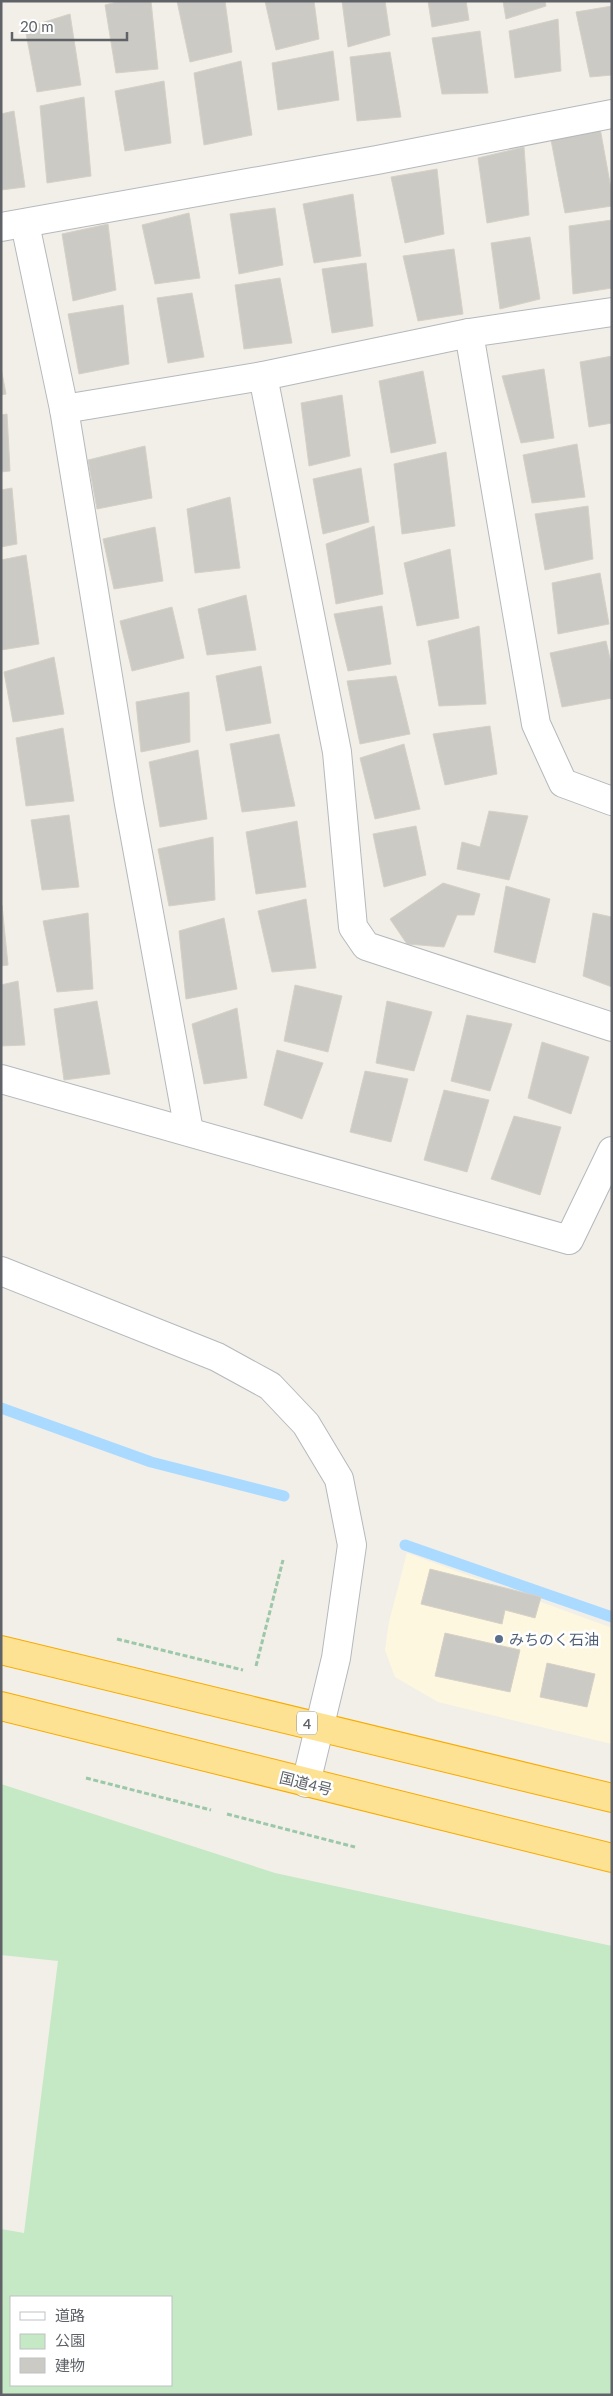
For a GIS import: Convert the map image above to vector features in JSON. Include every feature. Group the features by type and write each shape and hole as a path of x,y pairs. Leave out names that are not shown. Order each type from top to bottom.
{"highway":[{"name":"4","path":"1,1650 612,1798"},
{"name":"国道4号","path":"1,1706 612,1858"}],"street":[{"path":"189,1131 129,804 64,408 13,225 377,160 612,114"},
{"path":"64,408 263,376 469,333 612,312"},
{"path":"469,333 536,724 563,783 612,801"},
{"path":"263,376 337,752 353,928 366,946 612,1027"},
{"path":"1,1079 569,1240 612,1151"},
{"path":"1,1271 217,1357 270,1386 306,1424 339,1479 352,1545 336,1658 306,1783"}],"path":[{"path":"256,1666 283,1560"},
{"path":"117,1639 243,1670"},
{"path":"86,1778 210,1810"},
{"path":"226,1814 355,1847"}],"shaded area":[{"name":"みちのく石油","path":"407,1553 612,1628 612,1744 438,1702 395,1677 385,1650 389,1622"}],"green space":[{"path":"1,1784 275,1873 612,1946 612,2395 1,2395 1,2229 24,2233 58,1961 1,1955"}],"building":[{"path":"121,1 151,1 158,69 116,73 105,5"},
{"path":"177,1 225,1 232,52 190,62"},
{"path":"265,1 314,1 319,39 276,50"},
{"path":"342,1 385,1 390,35 348,47"},
{"path":"428,1 466,1 469,20 432,27"},
{"path":"503,1 545,1 546,6 506,19"},
{"path":"612,6 612,75 590,77 576,12"},
{"path":"70,14 81,85 37,92 25,28"},
{"path":"558,19 561,71 515,78 509,31"},
{"path":"480,31 488,93 442,94 432,38"},
{"path":"333,51 339,100 278,110 272,63"},
{"path":"390,52 401,117 357,121 350,57"},
{"path":"241,61 252,135 204,145 194,73"},
{"path":"164,81 171,143 125,151 115,91"},
{"path":"84,97 91,176 47,183 40,106"},
{"path":"14,111 25,187 1,190 1,114"},
{"path":"600,128 612,194 612,206 565,213 551,140"},
{"path":"524,147 529,215 487,223 478,158"},
{"path":"437,169 444,234 405,243 391,177"},
{"path":"353,194 361,256 314,263 303,204"},
{"path":"275,208 283,265 239,274 230,214"},
{"path":"189,213 200,278 155,284 142,225"},
{"path":"612,220 612,288 573,294 569,226"},
{"path":"108,224 116,290 73,301 62,234"},
{"path":"530,237 540,299 500,309 491,243"},
{"path":"454,249 463,314 418,321 403,256"},
{"path":"366,263 373,326 332,333 322,269"},
{"path":"280,278 292,343 244,349 235,285"},
{"path":"192,293 204,357 168,363 157,298"},
{"path":"123,305 129,364 79,374 68,314"},
{"path":"612,356 612,423 589,427 580,362"},
{"path":"1,368 6,394 1,395"},
{"path":"544,369 554,438 521,443 502,376"},
{"path":"423,371 436,443 391,453 379,381"},
{"path":"342,395 350,456 309,466 301,403"},
{"path":"7,414 10,471 1,472 1,415"},
{"path":"577,444 585,497 532,503 523,455"},
{"path":"145,446 152,498 97,509 88,460"},
{"path":"446,452 455,526 402,534 394,464"},
{"path":"361,468 369,522 323,534 313,479"},
{"path":"12,488 17,544 1,547 1,490"},
{"path":"230,497 240,568 195,573 187,509"},
{"path":"588,506 593,559 545,570 535,514"},
{"path":"374,526 383,594 336,604 326,544"},
{"path":"155,527 163,581 114,589 103,539"},
{"path":"450,549 459,618 417,626 404,563"},
{"path":"26,555 39,644 1,650 1,560"},
{"path":"600,573 609,624 558,634 552,583"},
{"path":"246,595 256,650 207,655 198,609"},
{"path":"382,606 391,664 348,671 334,614"},
{"path":"172,607 184,658 132,671 120,621"},
{"path":"479,626 486,704 439,706 428,641"},
{"path":"606,641 612,667 612,698 562,707 550,653"},
{"path":"54,657 64,714 13,722 4,672"},
{"path":"261,666 271,723 226,731 216,676"},
{"path":"396,676 410,734 360,744 347,681"},
{"path":"189,692 190,742 141,752 136,702"},
{"path":"490,726 497,774 445,785 433,734"},
{"path":"63,728 74,801 26,806 16,738"},
{"path":"279,734 295,806 242,812 230,744"},
{"path":"404,744 420,809 375,819 360,758"},
{"path":"198,750 207,819 160,827 149,762"},
{"path":"489,811 528,816 509,880 457,869 462,842 480,847"},
{"path":"69,815 79,887 42,890 31,820"},
{"path":"297,821 306,887 256,894 246,832"},
{"path":"416,826 426,875 384,887 373,834"},
{"path":"213,837 215,900 169,906 158,849"},
{"path":"443,883 480,894 474,915 457,915 444,947 407,944 390,919"},
{"path":"506,886 550,899 535,963 494,952"},
{"path":"306,899 316,968 272,972 258,911"},
{"path":"1,906 8,965 1,966"},
{"path":"88,913 93,989 57,992 43,921"},
{"path":"593,913 612,917 612,987 583,976"},
{"path":"224,918 237,989 186,999 179,931"},
{"path":"18,981 25,1045 1,1046 1,985"},
{"path":"295,985 342,996 328,1052 284,1041"},
{"path":"97,1001 110,1074 64,1080 54,1009"},
{"path":"387,1001 432,1012 414,1071 376,1063"},
{"path":"237,1008 247,1078 204,1084 192,1024"},
{"path":"467,1015 512,1024 490,1091 451,1081"},
{"path":"542,1042 589,1057 571,1114 528,1098"},
{"path":"277,1050 323,1063 302,1119 264,1105"},
{"path":"365,1071 408,1079 391,1142 350,1132"},
{"path":"444,1090 489,1100 467,1172 424,1160"},
{"path":"514,1116 561,1127 540,1195 491,1179"},
{"path":"430,1569 541,1597 535,1618 505,1610 502,1624 421,1604"},
{"path":"445,1633 520,1650 510,1692 435,1676"},
{"path":"547,1663 595,1674 587,1707 540,1697"}],"waterway":[{"path":"1,1408 151,1462 284,1496"},
{"path":"405,1545 612,1617"}],"place":[{"name":"みちのく石油","path":"499,1639"}]}
